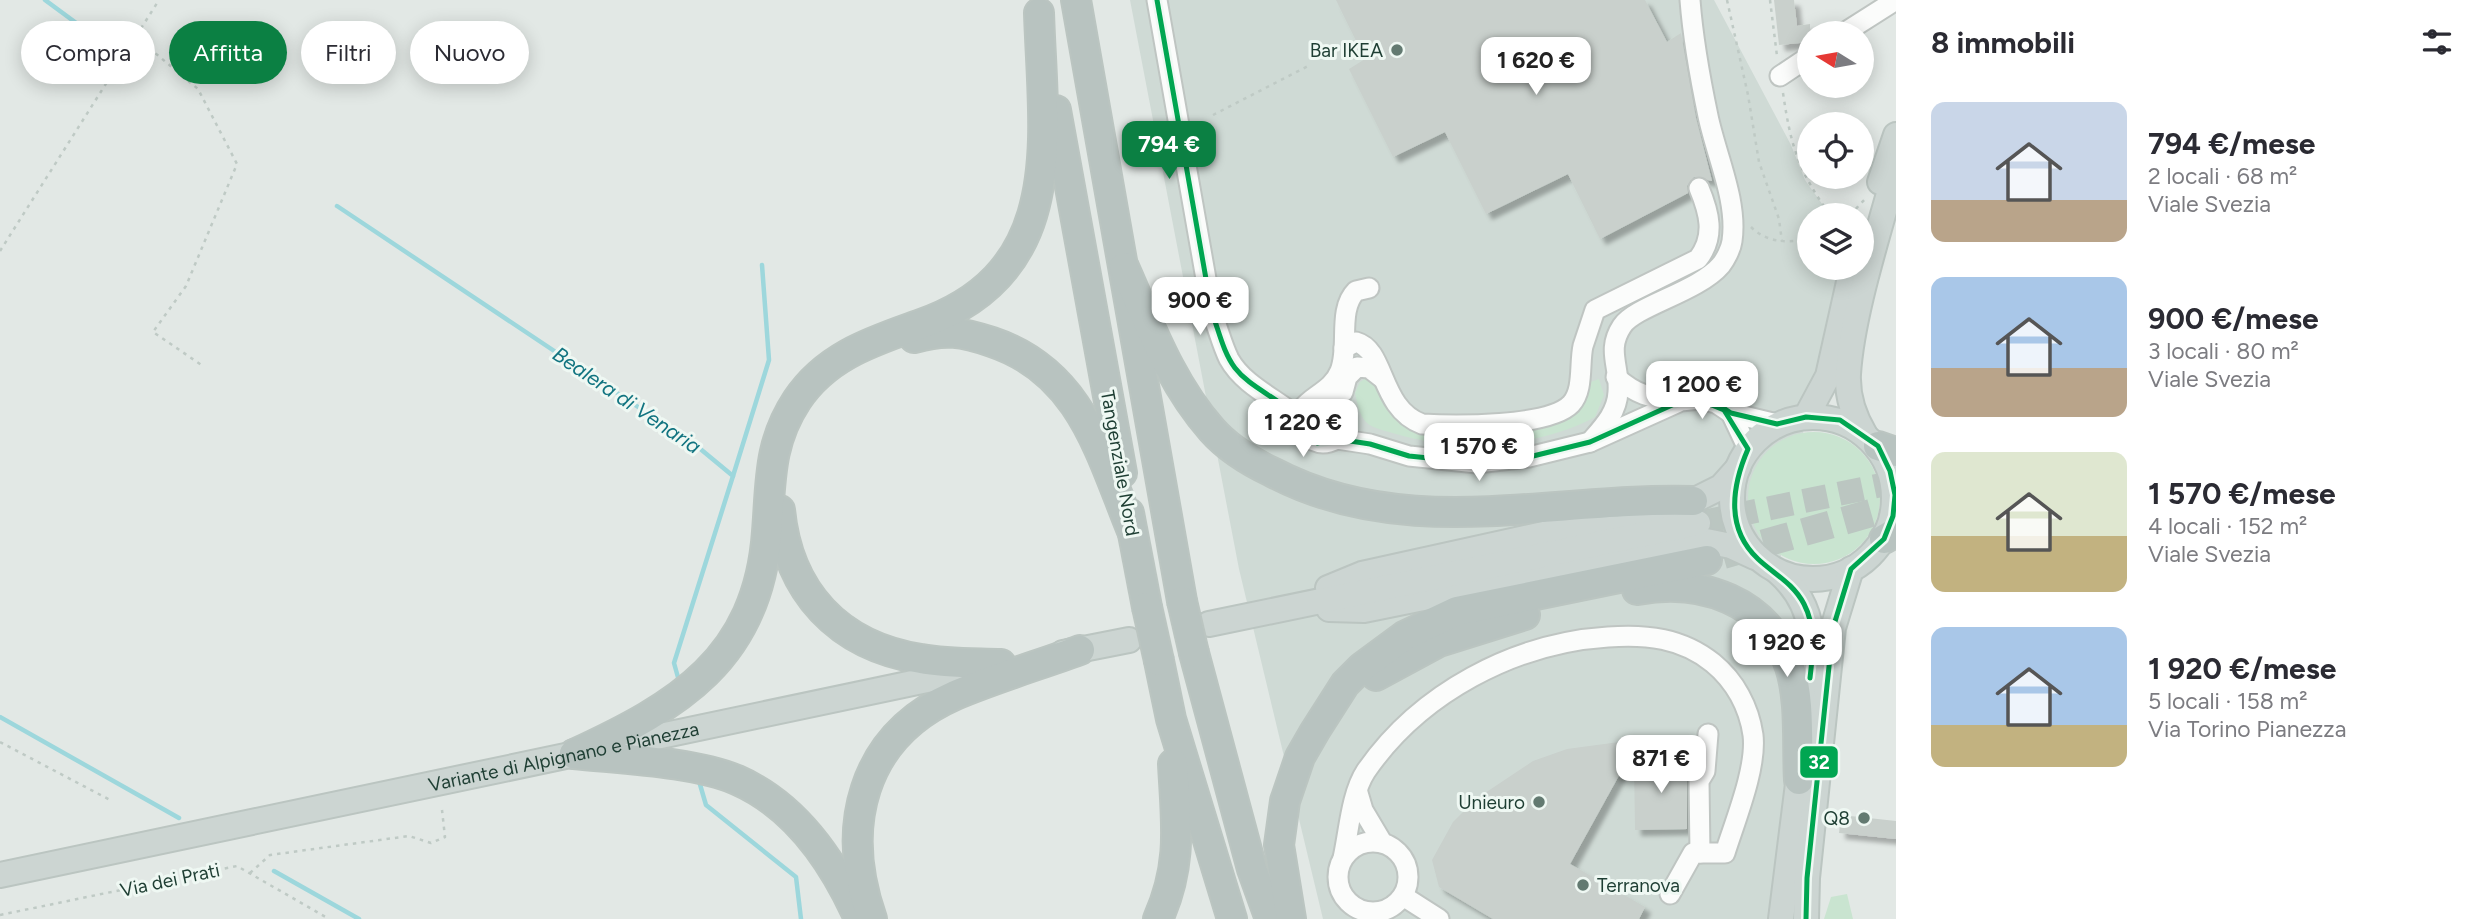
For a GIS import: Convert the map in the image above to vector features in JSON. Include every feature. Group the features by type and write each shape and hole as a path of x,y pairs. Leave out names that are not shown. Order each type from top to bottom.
{"highway":[{"name":"Tangenziale Nord","path":"1076,0 1124,267 1136,353 1182,601 1244,842 1270,919"},
{"name":"Tangenziale Nord","path":"1038,6 1147,607 1171,719 1232,919"},
{"path":"574,754 666,709 700,681 726,651 748,613 761,575 767,534 768,476 779,435 797,399 817,378 862,344 923,324 971,299 1001,273 1021,245 1038,202 1044,155 1038,6"},
{"path":"1124,267 1184,394 1213,431 1255,464 1292,483 1331,499 1427,514 1651,500 1696,512"},
{"path":"1001,664 923,660 875,647 839,628 815,602 795,572 783,537 779,502 781,467 787,446 807,403 833,377 860,357 893,343 934,332 962,332 1004,346 1040,365 1065,387 1091,430 1132,531"},
{"path":"1291,919 1279,845 1281,821 1300,757 1345,684 1371,660 1436,618 1457,611 1707,560"},
{"path":"1334,705 1401,660 1464,632 1637,590 1668,586 1696,588 1727,597 1744,606 1773,633 1790,669 1799,780"},
{"path":"872,919 860,882 856,848 859,809 872,774 890,745 912,722 953,696 1080,650"},
{"path":"1158,919 1168,898 1178,851 1171,719"},
{"path":"574,754 675,765 737,780 787,813 828,856 859,919"}],"main road":[{"path":"1874,203 1896,135"},
{"path":"1778,572 1828,579 1851,569 1890,535 1895,495 1890,471 1880,445 1857,422 1849,395 1848,374 1860,308 1896,168"},
{"path":"1806,417 1828,376 1851,280"},
{"path":"1209,624 1279,609 1362,574 1696,512 1721,488 1760,434 1777,424 1806,417 1840,420 1880,445"},
{"path":"1744,458 1733,487 1733,508 1741,534 1755,557"},
{"path":"1279,609 1364,610 1706,541 1731,546 1755,557 1789,582 1804,604 1812,627 1799,780 1781,919"},
{"path":"1805,919 1833,628 1851,569"},
{"name":"Variante di Alpignano e Pianezza","path":"0,875 792,711 1001,664 1129,640"}],"street":[{"path":"1157,0 1212,313 1230,360 1252,386 1278,399 1300,419"},
{"path":"1590,442 1609,420 1616,406 1619,391 1613,345 1625,321 1707,280 1723,262 1732,242 1731,211 1707,116 1690,0"},
{"path":"1863,21 1896,0"},
{"path":"1780,76 1797,65"},
{"path":"1344,348 1354,342 1365,346 1393,403 1407,418 1422,424 1518,421 1551,415 1571,404 1579,387 1583,347 1595,310 1698,259 1707,248 1710,231 1708,209 1699,188"},
{"path":"1369,288 1356,290 1349,300 1344,348 1336,379 1301,411 1300,426 1310,440 1325,444 1337,439 1345,431 1347,377 1357,368 1369,368 1382,378"},
{"path":"1616,377 1633,392 1654,399 1700,399 1716,403 1731,413 1777,424"},
{"path":"1278,399 1330,397 1370,444"},
{"path":"1337,439 1370,444 1409,456 1477,463 1529,457 1590,442 1681,401"},
{"path":"1731,413 1744,458"},
{"path":"1357,792 1363,810 1382,842 1401,854 1409,875 1403,896 1384,911 1361,915 1342,893 1338,882 1357,792 1365,773 1397,734 1434,701 1525,652 1575,639 1655,636 1700,653 1723,672 1746,706 1754,737 1752,759 1725,853 1693,853 1670,894"},
{"path":"1700,853 1699,781 1705,771 1708,734"},
{"path":"1343,858 1360,844 1382,842"},
{"path":"1403,896 1439,919"}],"path":[{"path":"146,21 159,0"},
{"path":"1727,0 1748,95 1759,162 1779,219 1782,242"},
{"path":"1770,0 1791,145 1805,180 1821,203"},
{"path":"155,53 198,89 237,164 186,286 153,332 204,366"},
{"path":"1213,115 1310,65"},
{"path":"0,251 106,84"},
{"path":"1731,211 1759,235 1782,242 1797,240"},
{"path":"0,741 112,801"},
{"path":"250,873 270,855 409,836 431,843 445,837 442,810"},
{"name":"Via dei Prati","path":"0,915 237,866 329,919"}],"shaded area":[{"path":"1130,0 1714,0 1791,145 1797,160 1797,189 1811,189 1821,203 1797,203 1797,280 1850,280 1806,417 1778,572 1804,604 1782,919 1323,919 1239,569"}],"green space":[{"path":"1368,377 1405,425 1528,426 1588,383 1599,379 1604,395 1595,417 1548,435 1497,444 1445,444 1396,434 1366,422 1355,393 1360,382"},
{"path":"1814,432 1839,437 1861,451 1875,473 1880,498 1875,523 1861,545 1839,559 1814,564 1789,559 1767,545 1753,523 1748,498 1753,473 1767,451 1789,437"},
{"path":"1847,894 1853,919 1824,919 1831,897"}],"building":[{"path":"1336,0 1645,0 1667,42 1681,33 1696,118 1712,181 1694,177 1687,186 1688,193 1600,239 1568,174 1486,214 1445,132 1393,157 1349,69 1365,59"},
{"path":"1774,0 1794,0 1797,43 1779,45"},
{"path":"1619,742 1637,743 1570,864 1645,907 1639,919 1493,919 1439,887 1432,860 1453,822 1476,799 1533,761 1567,749"},
{"path":"1692,760 1687,781 1687,829 1635,830 1634,762"},
{"path":"1841,815 1896,821 1896,839 1839,833"}],"waterway":[{"path":"45,0 74,21"},
{"name":"Bealera di Venaria","path":"337,206 698,447 733,476 674,663 679,681"},
{"path":"733,476 769,360 762,265"},
{"path":"0,717 179,818"},
{"name":"Bealera di Venaria","path":"699,781 706,805 796,877 801,919"},
{"path":"274,871 359,919"}],"tunnel":[{"path":"1698,523 1896,482"},
{"path":"1723,555 1896,506"}],"transit line":[{"name":"32","path":"1157,0 1212,313 1222,341 1231,362 1243,377 1293,414 1304,434 1317,443 1337,439 1370,444 1409,456 1477,463 1529,457 1590,442 1681,401 1700,399 1716,403 1731,413 1777,424 1806,417 1840,420 1878,446 1890,471 1895,495 1893,516 1884,539 1851,569 1833,628 1807,878 1806,919"},
{"name":"32","path":"1697,399 1724,410 1748,449 1735,492 1736,520 1747,547 1789,584 1804,604 1812,631 1810,678"}],"place":[{"name":"Bar IKEA","path":"1397,50"},
{"name":"Unieuro","path":"1539,802"},
{"name":"Q8","path":"1864,818"},
{"name":"Terranova","path":"1583,885"}]}
